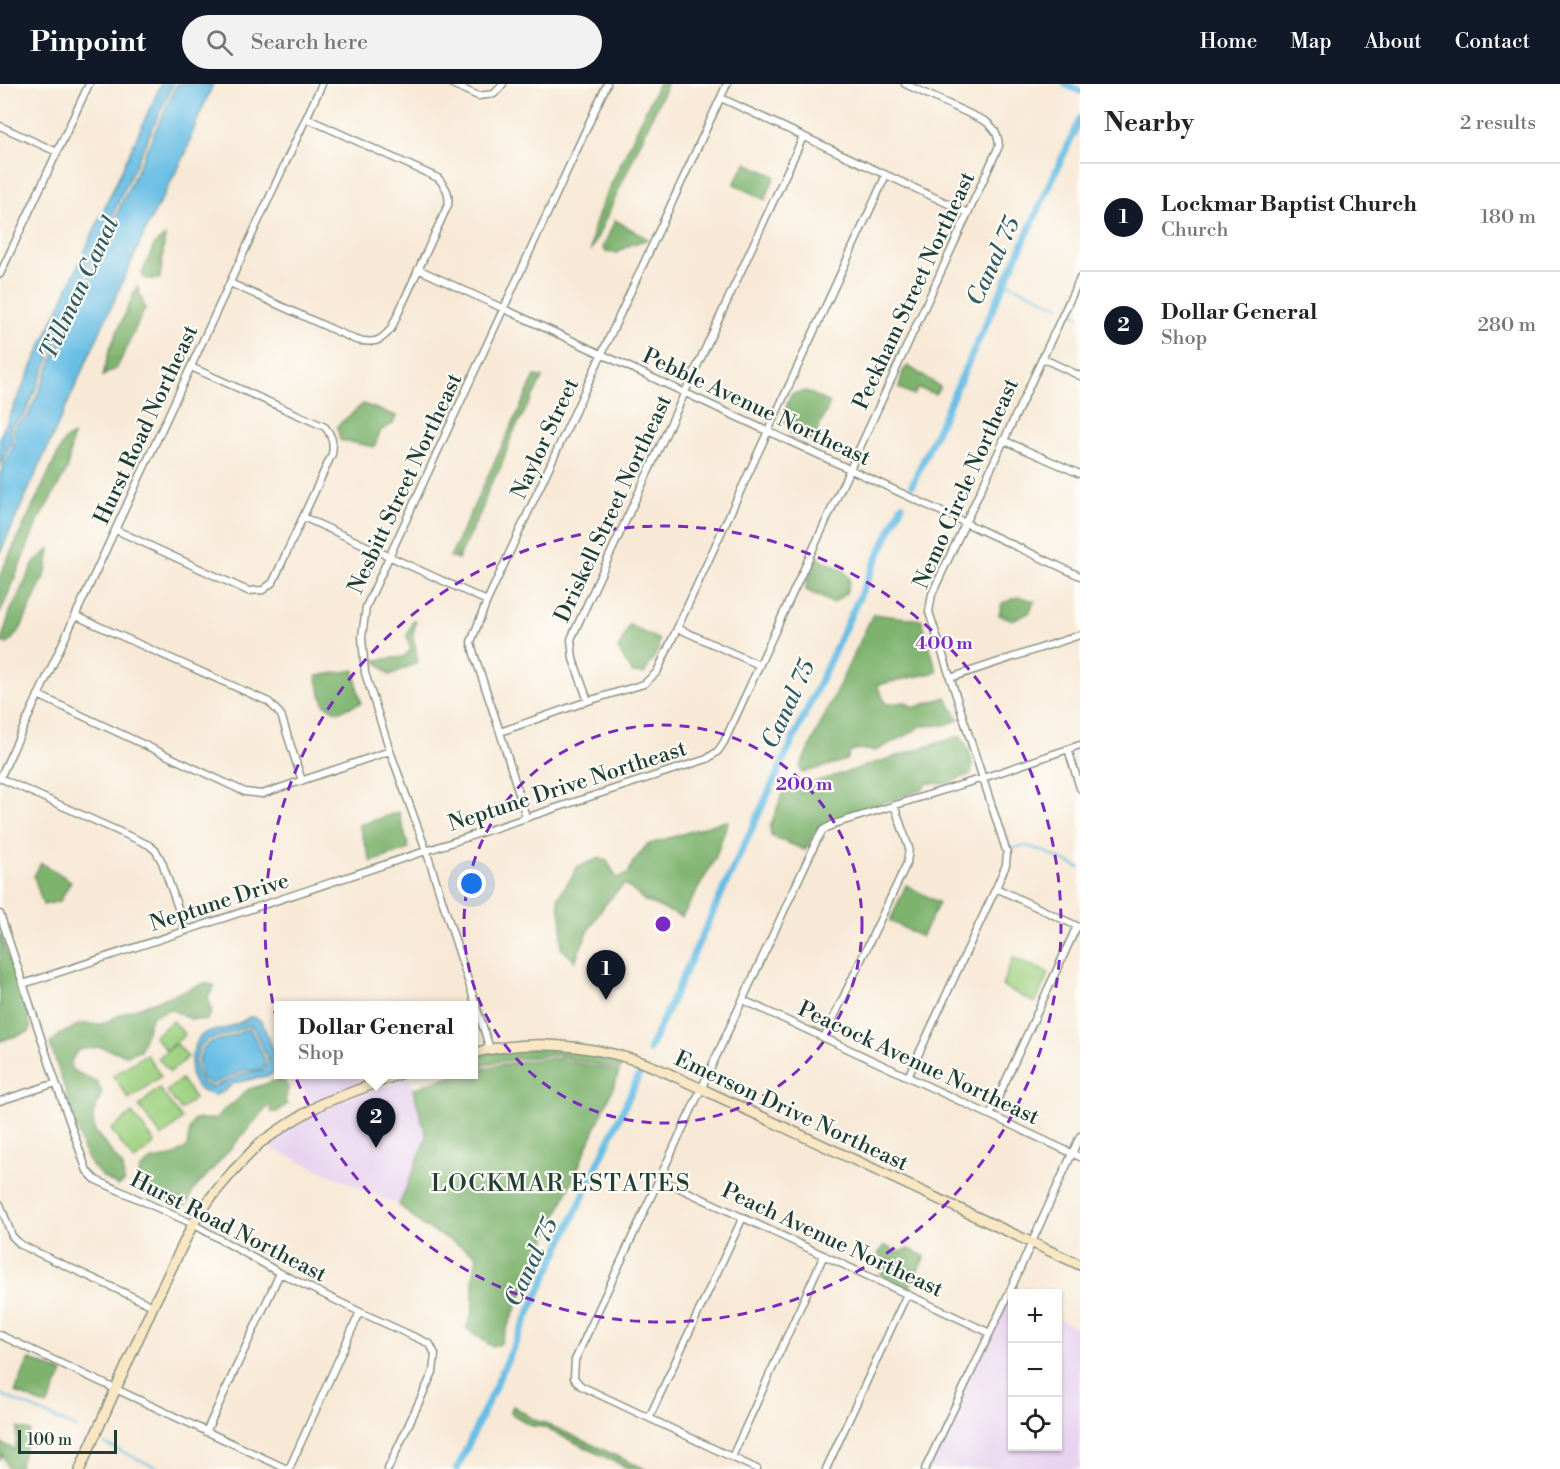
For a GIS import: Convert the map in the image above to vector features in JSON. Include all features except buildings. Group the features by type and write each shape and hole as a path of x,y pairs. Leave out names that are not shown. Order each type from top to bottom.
{"street":[{"path":"0,274 89,84"},
{"name":"Hurst Road Northeast","path":"0,778 322,84"},
{"path":"452,84 478,96 494,94 503,84"},
{"name":"Nesbitt Street Northeast","path":"475,1001 365,673 362,637 366,607 607,84"},
{"name":"Naylor Street","path":"526,817 471,642 487,601 727,84"},
{"name":"Peckham Street Northeast","path":"718,751 999,146 998,135 993,126 905,84"},
{"path":"721,98 968,213"},
{"path":"230,283 356,340 371,343 383,338 391,328 448,206 449,197 446,187 438,178 306,118"},
{"path":"0,126 57,152"},
{"name":"Driskell Street Northeast","path":"588,701 573,660 571,639 803,137"},
{"path":"500,732 644,684 657,672 886,175"},
{"name":"Pebble Avenue Northeast","path":"418,269 1080,576"},
{"name":"Nemo Circle Northeast","path":"908,1077 996,888 1006,865 1007,854 929,612 932,594 1080,278"},
{"path":"1042,358 1080,376"},
{"path":"116,530 248,591 263,590 273,582 332,454 334,445 331,434 325,427 191,367"},
{"path":"1003,440 1080,474"},
{"path":"303,517 487,601"},
{"path":"76,616 269,702 281,715 302,781"},
{"path":"677,628 759,666"},
{"path":"950,678 1080,634"},
{"path":"39,695 245,792 262,794 390,751"},
{"path":"757,1469 581,1386 574,1378 574,1363 812,849 823,830 834,824 1080,745"},
{"path":"1068,749 1080,788"},
{"name":"Neptune Drive Northeast","path":"426,850 707,759 718,751"},
{"path":"0,778 149,845 156,851 162,862 186,931"},
{"path":"824,1038 907,863 909,848 894,805"},
{"name":"Neptune Drive","path":"23,984 426,850"},
{"path":"990,1115 1079,927 996,888"},
{"name":"Hurst Road Northeast","path":"0,914 87,1171 96,1180 194,1224 280,1273 430,1344 435,1354 433,1372 388,1469"},
{"name":"Peacock Avenue Northeast","path":"743,999 1080,1157"},
{"name":"Nesbitt Street Northeast","path":"478,1012 490,1049"},
{"name":"Emerson Drive Northeast","path":"478,1052 533,1045 566,1046 604,1051 640,1062 1080,1265"},
{"path":"80,1469 153,1306 194,1224 212,1196 260,1143 292,1121 323,1103 387,1079"},
{"path":"0,1101 56,1083"},
{"path":"925,1469 1080,1136"},
{"name":"Peach Avenue Northeast","path":"660,1179 990,1333"},
{"path":"0,1204 12,1236 21,1245 153,1306"},
{"path":"649,1418 743,1217"},
{"path":"732,1457 824,1255"},
{"path":"206,1432 280,1273"},
{"path":"826,1469 907,1294"},
{"path":"0,1335 288,1469 360,1312"}],"shaded area":[{"path":"297,1079 359,1079 361,1084 313,1104"},
{"path":"404,1079 411,1079 427,1138 399,1205 266,1146 287,1129 341,1101"},
{"path":"1008,1295 1008,1451 1062,1451 1062,1321 1080,1329 1080,1469 925,1469"}],"green space":[{"path":"658,84 667,84 591,251 593,231 602,204"},
{"path":"746,163 775,176 765,200 734,184"},
{"path":"615,220 648,239 630,245 617,253 606,252 603,248"},
{"path":"165,236 160,279 146,279 142,274 154,245"},
{"path":"137,286 145,308 117,368 103,376 109,351"},
{"path":"908,366 940,387 935,394 918,388 914,395 899,388 903,371"},
{"path":"535,376 543,377 512,435 501,467 489,487 483,507 458,559 450,557"},
{"path":"806,391 830,403 813,441 792,434 783,417 791,394"},
{"path":"363,404 396,416 393,424 381,430 374,447 340,440 337,426"},
{"path":"73,435 67,470 37,523 0,614 0,575 64,441"},
{"path":"50,549 46,572 21,628 8,644 1,642 10,612 35,561"},
{"path":"818,557 844,571 850,579 846,593 833,603 806,590 807,580"},
{"path":"1019,597 1035,601 1029,613 1013,620 999,615 1002,603"},
{"path":"873,614 922,620 937,672 877,685 886,704 906,702 913,708 946,697 959,720 944,725 921,726 875,751 858,749 850,752 847,760 802,773 800,767"},
{"path":"413,620 416,621 413,636 418,662 390,675 375,660 403,657 411,650 407,636"},
{"path":"629,625 659,640 658,650 644,674 633,673 618,650"},
{"path":"355,670 361,703 337,712 324,704 316,676"},
{"path":"961,736 972,760 971,774 945,784 927,783 923,789 837,819 815,833 805,850 771,836 770,828 783,792"},
{"path":"399,812 409,849 371,862 359,825"},
{"path":"728,821 715,859 682,917 645,901 625,884 608,901 595,919 575,961 561,948 562,924 558,897 577,867 600,858 607,861 617,878 628,874 633,862 647,845"},
{"path":"41,863 71,881 60,901 43,905 34,876"},
{"path":"906,885 939,903 921,937 890,921"},
{"path":"0,932 31,1027 29,1032 0,1041"},
{"path":"1013,958 1049,973 1035,1003 1002,986"},
{"path":"205,983 215,986 208,996 212,1012 207,1020 191,1019 170,1009 152,1016 140,1050 127,1055 99,1047 78,1050 71,1061 72,1070 97,1082 102,1093 93,1114 94,1130 123,1167 124,1182 118,1186 104,1178 91,1165 83,1150 50,1044 59,1035 80,1024 102,1024 124,1013"},
{"path":"173,1021 185,1035 166,1050 154,1036"},
{"path":"176,1043 188,1057 170,1072 158,1058"},
{"path":"533,1048 556,1049 579,1051 624,1061 620,1070 553,1055 478,1066 478,1056 491,1052"},
{"path":"146,1054 161,1076 129,1099 113,1076"},
{"path":"553,1058 619,1072 500,1344 491,1346 466,1328 473,1311 473,1281 477,1255 422,1225 399,1205 427,1138 413,1089 439,1079 478,1079 478,1070 502,1064"},
{"path":"181,1079 195,1098 181,1110 167,1091"},
{"path":"283,1080 288,1088 285,1102 287,1104 277,1112 271,1112 270,1104 193,1191 188,1204 182,1206 168,1202 138,1179 140,1169 152,1160 172,1157 187,1147 194,1119 215,1119 247,1090"},
{"path":"159,1088 182,1119 162,1137 139,1106"},
{"path":"132,1113 155,1143 134,1161 111,1130"},
{"path":"885,1246 897,1252 909,1249 925,1256 908,1290 880,1276 886,1262 878,1254"},
{"path":"29,1359 63,1373 47,1406 15,1392"},
{"path":"513,1406 536,1421 645,1469 630,1469 543,1427 532,1426 510,1413"},
{"path":"18,1428 30,1431 19,1468 8,1469 3,1454 0,1459 0,1443 15,1449"}],"water":[{"name":"Tillman Canal","path":"161,84 173,84 24,416 11,425 12,440 0,466 0,437"},
{"path":"177,84 213,84 186,153 149,223 0,553 0,474 15,441 14,426 27,418"},
{"path":"250,1017 262,1022 274,1054 274,1071 271,1075 234,1083 216,1095 206,1093 193,1081 191,1069 194,1048 205,1033 237,1024","holes":["249,1025 253,1027 269,1062 263,1071 245,1073 211,1088 200,1082 195,1063 200,1046 209,1039 226,1035"]},
{"path":"250,1028 266,1062 260,1070 244,1070 211,1085 202,1079 198,1063 203,1048 211,1042 228,1038"}],"waterway":[{"path":"1065,84 1080,91"},
{"name":"Canal 75","path":"912,485 1080,119"},
{"path":"1005,282 1059,306"},
{"path":"1068,311 1080,316"},
{"name":"Canal 75","path":"649,1050 902,505"},
{"path":"1011,848 1028,846 1080,868"},
{"name":"Canal 75","path":"457,1469 641,1071"},
{"path":"0,1394 77,1428"},
{"path":"105,1444 160,1469"}],"place":[{"name":"Lockmar Baptist Church","path":"606,1000"},
{"name":"Dollar General","path":"376,1148"}],"district":[{"name":"LOCKMAR ESTATES","path":"561,1183"}]}
